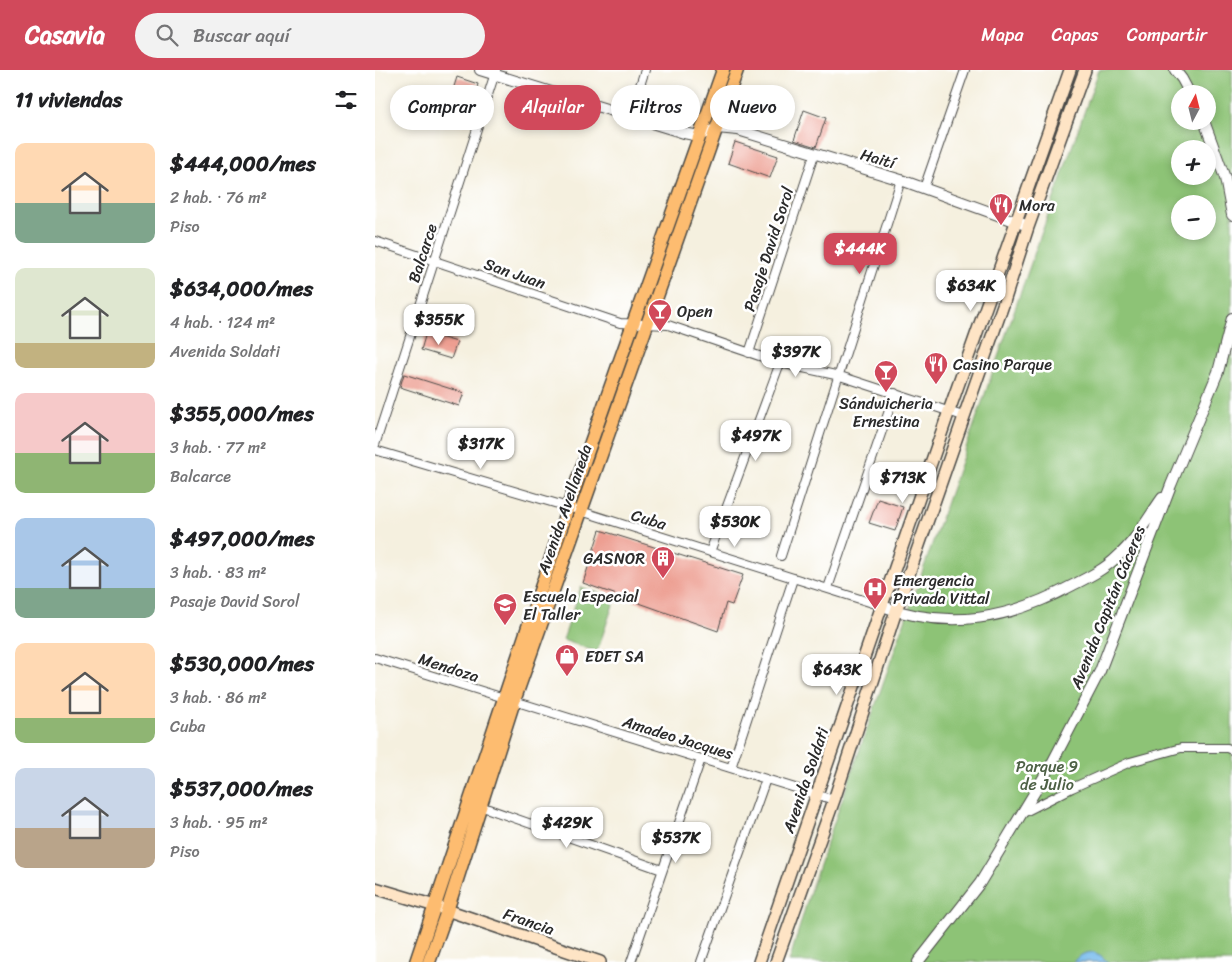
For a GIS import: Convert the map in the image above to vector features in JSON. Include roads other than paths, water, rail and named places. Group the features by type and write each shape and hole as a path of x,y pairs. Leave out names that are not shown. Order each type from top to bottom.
{"main road":[{"name":"Avenida Avellaneda","path":"429,962 441,908 509,700 568,507 723,70"},
{"name":"Avenida Avellaneda","path":"732,85 737,70"},
{"name":"Avenida Soldati","path":"776,962 834,800 896,611 1003,305 1023,224 1070,70"},
{"name":"Avenida Soldati","path":"759,962 949,411 1085,70"},
{"name":"Avenida Avellaneda","path":"415,962 441,908 479,806 509,700 581,512 716,130"},
{"name":"Francia","path":"375,888 441,908 600,962"}],"street":[{"path":"481,70 495,72 611,110"},
{"path":"640,85 645,70"},
{"path":"924,188 965,70"},
{"path":"1175,70 1185,85"},
{"name":"Balcarce","path":"375,445 495,72"},
{"path":"674,130 699,136 712,130"},
{"name":"Haití","path":"738,130 901,180 1023,224"},
{"path":"1207,130 1225,178 1232,214"},
{"name":"Pasaje David Sorol","path":"749,353 814,154"},
{"path":"781,556 901,180"},
{"name":"San Juan","path":"375,242 435,260 620,323 668,326 780,363 840,376 963,416"},
{"name":"Avenida Capitán Cáceres","path":"918,962 980,883 1051,765 1100,671 1171,485 1218,372 1232,318"},
{"path":"710,552 780,363"},
{"path":"828,588 895,393"},
{"name":"Cuba","path":"375,450 568,507 882,606"},
{"path":"882,606 930,618 958,620 985,618 1012,612 1061,592 1100,570 1118,557 1133,540 1171,485"},
{"path":"731,768 793,579"},
{"name":"Mendoza","path":"375,658 509,700"},
{"name":"Amadeo Jacques","path":"509,700 834,800"},
{"path":"1021,814 1072,788 1130,762 1181,748 1227,748 1232,750"},
{"path":"631,962 701,758"},
{"path":"701,962 766,779"},
{"path":"479,806 662,870"}],"water":[{"path":"1093,952 1108,962 1073,962 1082,955"}],"place":[{"name":"Mora","path":"1001,226"},
{"name":"Open","path":"660,332"},
{"name":"Casino Parque","path":"936,385"},
{"name":"Sándwicheria Ernestina","path":"886,393"},
{"name":"GASNOR","path":"663,579"},
{"name":"Emergencia Privada Vittal","path":"875,610"},
{"name":"Escuela Especial El Taller","path":"505,626"},
{"name":"EDET SA","path":"567,677"}],"park label":[{"name":"Parque 9 de Julio","path":"1047,775"}]}
